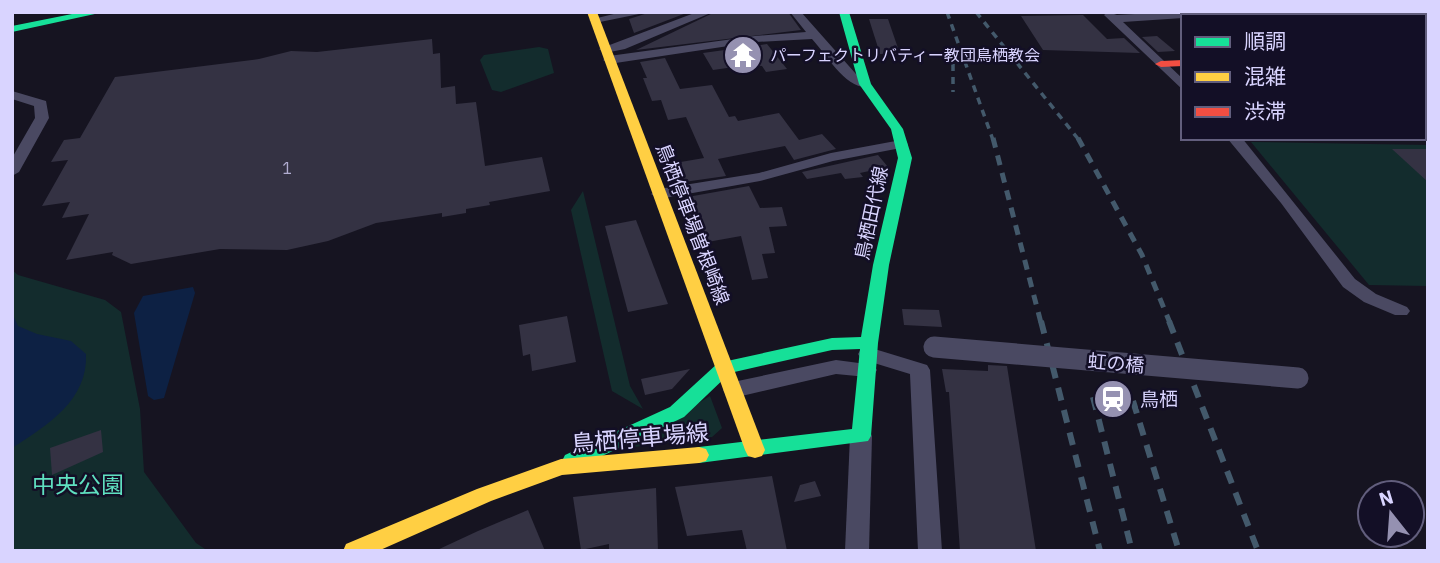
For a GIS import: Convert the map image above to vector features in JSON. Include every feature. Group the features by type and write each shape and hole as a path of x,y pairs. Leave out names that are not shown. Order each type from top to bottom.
{"main road":[{"path":"12,29 99,12"},
{"name":"鳥栖田代線","path":"844,12 865,84 897,129 905,158 881,265 868,356 861,436"},
{"name":"鳥栖停車場曽根崎線","path":"593,16 755,450"},
{"path":"1161,64 1181,63"},
{"path":"561,467 612,440 676,413 699,397 710,378 724,368 832,344 868,356"},
{"name":"鳥栖停車場線","path":"354,551 484,495 561,467 755,450 861,436"}],"street":[{"path":"593,16 643,12"},
{"path":"607,54 708,12"},
{"path":"794,12 852,77 865,84"},
{"path":"1111,15 1229,12"},
{"path":"1111,15 1181,84"},
{"path":"607,54 814,35"},
{"path":"12,95 41,104 42,118 12,172"},
{"path":"1236,140 1286,200 1349,283 1370,298 1401,311"},
{"path":"659,194 760,177 831,157 901,144"},
{"name":"虹の橋","path":"934,347 1298,378"},
{"path":"733,390 835,367 868,356 920,370 930,551"},
{"path":"857,551 861,436"}],"green space":[{"path":"539,47 548,49 554,73 501,92 492,90 480,60 484,55"},
{"path":"1251,142 1428,145 1428,286 1369,285"},
{"path":"583,191 630,386 643,409 612,391 571,210"},
{"name":"中央公園","path":"12,270 18,275 105,300 121,312 140,409 144,472 196,543 208,551 12,551"},
{"path":"710,396 722,428 712,437 627,448"}],"water":[{"path":"193,287 195,293 164,398 154,400 148,396 134,313 143,296"},
{"path":"12,313 18,326 37,334 71,341 86,354 85,370 73,398 52,420 12,448"}],"building":[{"path":"651,12 689,12 634,33 629,19"},
{"path":"715,12 788,12 801,30 636,50"},
{"path":"1083,15 1107,39 1124,38 1140,53 1043,50 1021,16"},
{"path":"869,19 888,19 900,54 880,54"},
{"path":"1157,36 1175,51 1158,52 1142,37"},
{"path":"432,39 433,54 440,53 441,88 455,86 456,104 476,102 485,166 542,157 550,191 489,202 490,205 466,209 466,213 442,217 442,213 376,223 328,241 287,250 220,249 131,264 112,255 113,252 66,260 89,214 62,218 70,202 42,206 68,160 51,162 64,140 80,138 115,77 259,59 291,51 317,52"},
{"path":"767,44 787,69 766,72 762,66 748,65 713,70 703,53"},
{"path":"665,58 680,89 712,85 729,117 735,116 738,121 779,113 799,140 822,134 836,149 794,160 785,146 718,159 726,176 677,183 669,164 704,158 686,117 668,120 661,100 652,101 643,78 647,78 640,62"},
{"path":"1392,149 1428,149 1428,182"},
{"path":"878,155 888,167 860,173 863,177 845,179 841,173 807,179 802,172"},
{"path":"749,186 760,208 782,207 787,226 769,227 775,253 762,254 768,278 752,280 741,236 702,243 682,198"},
{"path":"636,220 668,304 628,312 605,226"},
{"path":"902,309 939,310 942,327 904,325"},
{"path":"567,316 576,362 532,371 530,354 523,356 519,325"},
{"path":"988,365 1007,366 1036,551 960,551 949,392 946,392 942,369 988,371"},
{"path":"690,369 672,389 645,395 641,379"},
{"path":"101,430 103,452 52,475 50,448"},
{"path":"772,476 787,551 747,551 742,530 687,536 675,487"},
{"path":"815,481 821,496 794,502 800,485"},
{"path":"656,488 658,551 609,551 609,544 581,550 573,497"},
{"path":"528,510 545,551 435,551 478,531"}],"waterway":[{"path":"1422,12 1428,14"}],"railway":[{"path":"947,12 993,140"},
{"path":"976,12 1079,140"},
{"path":"953,64 953,92"},
{"path":"993,138 1041,323"},
{"path":"1078,138 1142,255 1170,323"},
{"path":"1041,321 1100,551"},
{"path":"1169,321 1258,551"},
{"path":"1093,397 1132,551"},
{"path":"1133,401 1179,551"}],"traffic: fast":[{"path":"12,29 99,12"},
{"path":"699,455 861,436 869,343 881,265 905,158 897,129 865,84 844,12"},
{"path":"572,461 677,412 724,368 832,344 869,343"}],"traffic: slow":[{"path":"592,12 755,450"},
{"path":"354,551 484,495 561,467 699,455"}],"traffic: jam":[{"path":"1161,64 1181,63"}],"place":[{"name":"パーフェクトリバティー教団鳥栖教会","path":"743,55"},
{"name":"鳥栖","path":"1113,399"}]}
